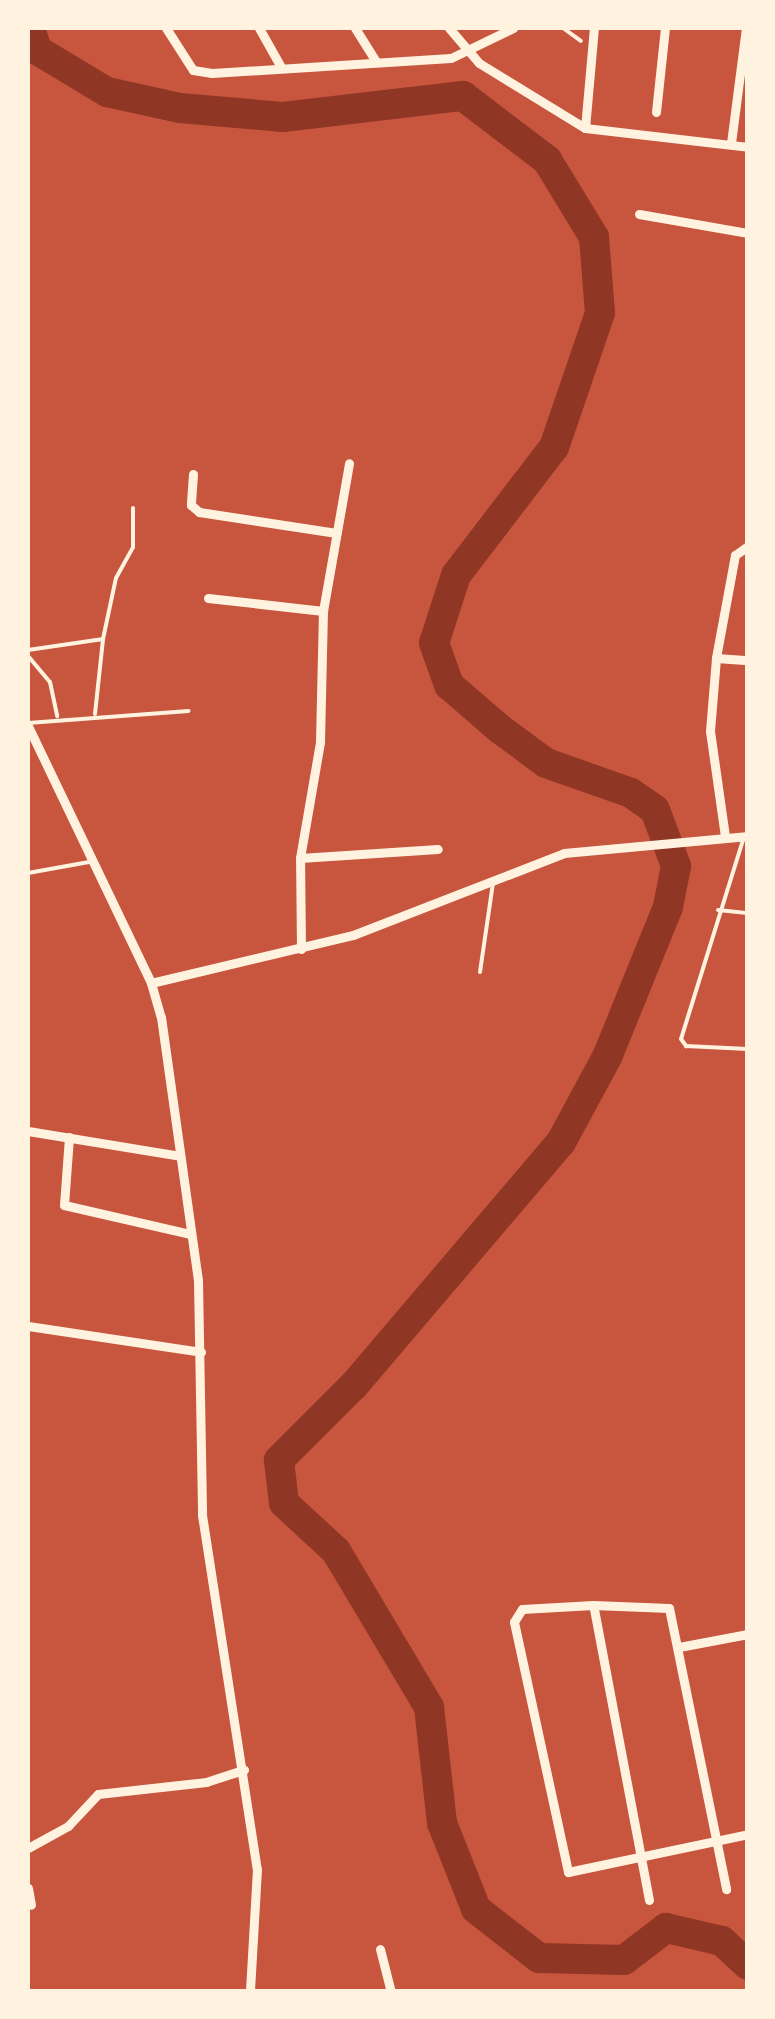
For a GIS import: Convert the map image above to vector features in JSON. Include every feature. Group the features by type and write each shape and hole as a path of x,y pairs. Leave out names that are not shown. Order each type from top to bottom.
{"street":[{"path":"166,28 200,72 468,53 512,28"},
{"path":"259,28 281,66"},
{"path":"355,28 376,62"},
{"path":"449,28 468,53 584,128 748,147"},
{"path":"584,128 594,28"},
{"path":"656,112 666,28"},
{"path":"730,143 744,72 746,28"},
{"path":"638,214 748,233"},
{"path":"301,949 300,858 320,742 323,611 350,464"},
{"path":"193,474 191,505 199,512 336,533"},
{"path":"720,836 710,731 716,658 736,555 748,546"},
{"path":"208,598 323,611"},
{"path":"716,658 748,660"},
{"path":"28,724 89,862 151,982 191,1234 201,1352 202,1516 257,1869 250,1992"},
{"path":"151,982 301,949 564,853 620,844 746,836"},
{"path":"300,858 438,849"},
{"path":"28,1131 180,1156"},
{"path":"69,1137 64,1205 191,1234"},
{"path":"28,1326 201,1352"},
{"path":"593,1605 649,1900"},
{"path":"726,1889 717,1841 679,1647 666,1606 522,1609 515,1630 568,1872 717,1841 748,1834"},
{"path":"679,1647 748,1634"},
{"path":"28,1848 68,1826 98,1794 206,1782 244,1770"},
{"path":"28,1888 31,1905"},
{"path":"380,1949 391,1992"}],"lane":[{"path":"563,28 582,41"},
{"path":"95,714 103,639 116,578 133,546 132,508"},
{"path":"57,719 50,682 28,653 103,639"},
{"path":"28,724 95,714 189,711"},
{"path":"746,836 718,910 680,1039 686,1046 748,1049"},
{"path":"28,873 89,862"},
{"path":"480,972 494,879"},
{"path":"718,910 748,913"}],"waterway":[{"path":"30,28 37,50 107,92 180,108 283,117 463,96 547,160 594,237 600,313 554,447 456,575 434,643 449,685 500,729 546,763 631,793 655,810 676,866 668,907 607,1057 561,1142 353,1386 279,1460 284,1503 336,1551 429,1707 442,1823 476,1909 539,1958 624,1960 666,1928 722,1941 748,1965"}]}
